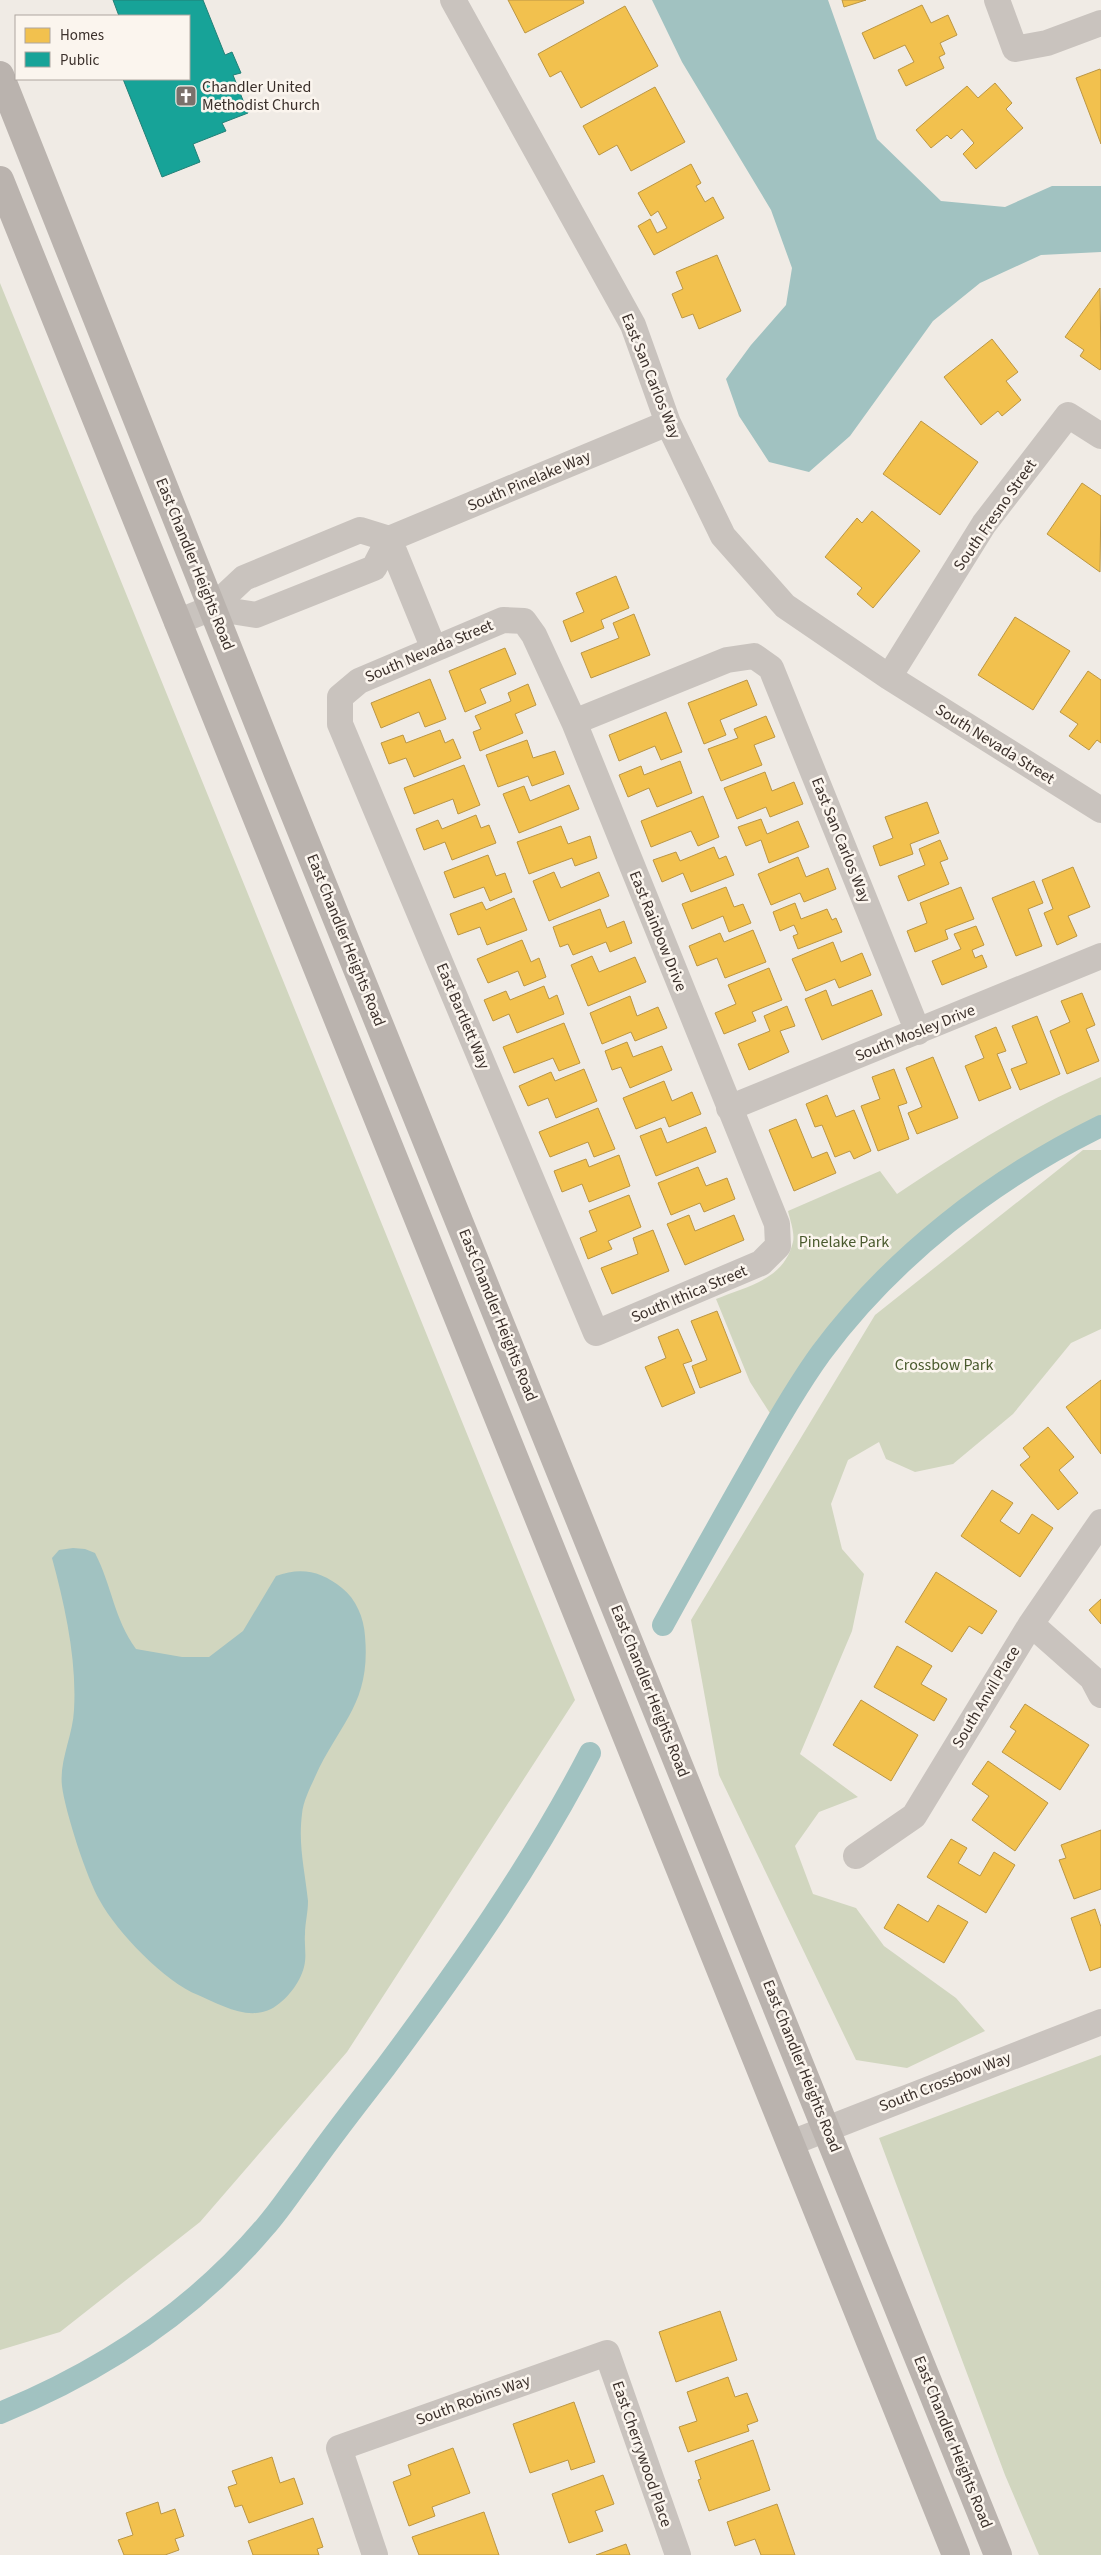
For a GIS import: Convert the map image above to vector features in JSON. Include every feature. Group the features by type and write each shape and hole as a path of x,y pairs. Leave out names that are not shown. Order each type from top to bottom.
{"main road":[{"name":"East Chandler Heights Road","path":"0,75 212,608 998,2555"},
{"path":"0,180 176,622 956,2555"},
{"path":"605,1684 630,1640"},
{"path":"628,1740 655,1703"},
{"path":"658,1813 694,1798"}],"street":[{"name":"East San Carlos Way","path":"453,0 633,325 668,423 722,536 785,606 889,677"},
{"path":"997,0 1015,49 1047,43 1101,23"},
{"name":"South Fresno Street","path":"889,677 984,524 1068,415 1101,436"},
{"name":"South Pinelake Way","path":"389,538 668,423"},
{"path":"176,622 212,608 244,578 360,530 389,538"},
{"path":"212,608 256,615 374,568 389,538"},
{"path":"389,538 434,649"},
{"name":"South Nevada Street","path":"340,697 359,681 503,620 524,621"},
{"name":"East Rainbow Drive","path":"524,621 534,635 574,722 777,1224 778,1246"},
{"name":"East San Carlos Way","path":"574,722 727,660 754,656 771,668 918,1032"},
{"name":"South Nevada Street","path":"889,677 1101,810"},
{"name":"East Bartlett Way","path":"340,697 340,724 596,1333"},
{"name":"South Mosley Drive","path":"729,1108 1101,956"},
{"name":"South Ithica Street","path":"596,1333 761,1263 778,1246"},
{"name":"South Anvil Place","path":"856,1856 914,1816 1031,1624 1101,1522"},
{"path":"1031,1624 1092,1678 1101,1695"},
{"name":"South Crossbow Way","path":"790,2144 1101,2022"},
{"name":"South Robins Way","path":"375,2555 339,2448 607,2353"},
{"name":"East Cherrywood Place","path":"607,2353 678,2555"}],"green space":[{"path":"0,283 575,1700 347,2052 200,2222 60,2332 0,2350"},
{"name":"Pinelake Park","path":"1101,1077 1101,1119 1058,1143 977,1196 903,1258 868,1292 836,1328 801,1372 773,1418 750,1382 716,1299 763,1280 782,1265 793,1242 793,1231 788,1211 880,1171 897,1194 996,1131 1047,1103"},
{"name":"Crossbow Park","path":"1083,1150 1101,1150 1101,1329 1071,1343 1013,1414 953,1464 915,1472 886,1459 879,1442 848,1460 831,1504 842,1549 864,1574 852,1631 800,1754 858,1797 819,1812 795,1846 813,1894 856,1908 884,1946 956,1998 985,2031 907,2068 856,2060 719,1775 691,1620 875,1315"},
{"path":"1101,2055 1101,2555 1039,2555 1005,2475 879,2138"}],"water":[{"path":"652,0 828,0 877,139 941,201 1005,207 1052,186 1101,186 1101,252 1041,255 980,283 933,321 850,436 809,472 769,462 739,416 726,379 751,345 786,305 792,268 771,210 682,62"},
{"path":"85,1549 95,1553 123,1626 136,1649 182,1657 209,1657 243,1631 276,1576 285,1573 302,1571 318,1574 334,1582 347,1592 358,1609 363,1622 365,1636 366,1659 363,1679 352,1711 315,1777 303,1809 301,1848 308,1901 304,1967 292,1991 277,2006 271,2009 252,2013 233,2010 198,1995 171,1979 130,1941 108,1913 95,1891 72,1828 62,1786 62,1767 74,1710 74,1672 69,1633 52,1558 59,1550"}],"building: Homes":[{"path":"508,0 583,0 584,3 525,33"},
{"path":"842,0 866,0 844,7"},
{"path":"922,5 931,23 948,15 957,35 940,43 945,54 939,57 944,68 906,86 898,70 914,62 905,45 874,59 862,33"},
{"path":"625,6 658,66 581,108 561,71 550,77 538,54"},
{"path":"1100,69 1101,71 1101,144 1076,78"},
{"path":"995,83 1012,103 1006,109 1023,128 976,169 963,154 974,143 962,129 951,139 947,135 931,148 916,130 967,86 978,98"},
{"path":"655,87 685,142 631,171 617,145 599,155 583,126"},
{"path":"691,164 701,183 696,186 705,202 713,197 724,218 654,255 638,226 650,219 657,233 667,228 658,211 651,216 638,193"},
{"path":"717,255 741,311 699,329 693,314 682,318 672,294 683,289 676,272"},
{"path":"1100,288 1100,370 1080,356 1084,350 1065,337"},
{"path":"992,339 1018,372 1006,381 1021,400 1002,416 998,411 981,425 944,377"},
{"path":"921,421 978,462 940,515 883,474"},
{"path":"1082,483 1101,496 1100,572 1047,534"},
{"path":"872,511 920,551 873,608 857,594 862,588 825,557 857,518 862,523"},
{"path":"616,576 629,608 601,620 604,628 571,642 563,621 584,612 576,593"},
{"path":"634,614 650,655 591,678 581,653 619,638 613,623"},
{"path":"1015,617 1070,651 1033,710 978,675"},
{"path":"505,648 516,674 480,689 486,703 465,712 449,671"},
{"path":"1088,671 1101,680 1101,743 1097,740 1089,750 1069,736 1078,724 1060,712"},
{"path":"430,679 446,719 425,727 419,712 381,728 371,703"},
{"path":"747,680 757,705 720,720 726,735 704,744 688,703"},
{"path":"528,684 536,705 515,714 523,733 480,751 473,732 481,729 475,716 511,701 508,693"},
{"path":"666,712 682,752 661,760 655,746 619,761 609,735"},
{"path":"766,716 775,737 754,745 762,765 721,781 708,749 738,738 734,729"},
{"path":"440,730 445,743 453,739 461,758 414,777 406,758 389,764 381,743 403,735 406,743"},
{"path":"527,740 533,758 555,751 564,774 532,786 528,776 498,787 486,755"},
{"path":"680,761 692,793 657,807 649,788 628,797 619,775 641,766 644,775"},
{"path":"464,765 480,805 458,814 453,799 414,814 404,788"},
{"path":"765,772 772,791 794,782 803,804 770,817 766,807 737,819 724,788"},
{"path":"569,785 579,809 519,833 503,794 524,786 530,801"},
{"path":"703,796 719,837 698,846 691,831 651,847 641,821"},
{"path":"927,802 939,833 910,844 913,854 880,866 873,846 893,838 885,817"},
{"path":"476,815 481,828 489,825 496,843 452,860 445,842 424,850 416,829 438,820 442,829"},
{"path":"761,819 767,834 798,821 809,847 769,863 761,840 746,846 738,827"},
{"path":"561,826 568,844 590,836 597,858 575,866 572,858 529,874 517,842"},
{"path":"940,840 948,859 940,862 949,884 908,901 898,876 925,865 919,849"},
{"path":"714,847 719,859 726,856 734,875 691,892 683,873 662,882 653,860 676,852 680,861"},
{"path":"488,855 496,876 505,873 512,892 490,901 484,887 454,898 444,872"},
{"path":"798,857 806,877 828,868 836,889 804,902 800,893 771,905 758,874"},
{"path":"1073,867 1090,907 1068,916 1077,936 1057,945 1044,913 1053,909 1042,880"},
{"path":"554,872 561,888 599,872 609,896 549,921 533,881"},
{"path":"1034,881 1043,903 1028,909 1042,946 1016,956 992,898"},
{"path":"726,887 734,907 743,904 751,923 729,932 723,916 692,929 682,904"},
{"path":"961,887 974,919 945,930 948,939 915,952 907,931 927,923 920,903"},
{"path":"514,898 527,930 487,945 480,927 458,935 450,914 482,902 486,910"},
{"path":"795,903 801,919 827,909 832,920 836,918 842,932 798,949 793,936 798,934 794,925 780,931 773,912"},
{"path":"600,909 607,928 624,921 632,943 610,952 606,942 573,955 568,944 560,947 553,927"},
{"path":"976,926 984,945 972,950 975,958 982,955 987,967 942,985 932,961 961,949 954,934"},
{"path":"753,930 766,962 725,978 717,958 697,966 689,946 720,933 724,942"},
{"path":"522,940 531,962 539,958 546,977 524,986 518,971 488,983 477,959"},
{"path":"833,942 841,962 862,953 871,975 839,988 835,979 806,991 792,959"},
{"path":"592,956 599,972 635,957 646,982 588,1006 571,965"},
{"path":"769,968 782,1000 752,1012 756,1021 724,1034 715,1013 736,1004 728,985"},
{"path":"544,986 549,999 557,995 564,1014 517,1033 509,1014 493,1021 484,1000 506,991 510,1000"},
{"path":"826,990 832,1006 872,990 882,1015 822,1040 805,999"},
{"path":"1082,993 1095,1025 1086,1029 1099,1061 1067,1074 1050,1031 1070,1022 1061,1001"},
{"path":"630,996 637,1016 658,1007 667,1028 635,1041 631,1032 602,1044 590,1013"},
{"path":"787,1006 795,1026 780,1031 789,1052 749,1070 738,1044 770,1031 764,1016"},
{"path":"1037,1016 1060,1074 1020,1090 1011,1069 1027,1063 1012,1026"},
{"path":"564,1023 580,1063 559,1071 553,1058 514,1073 503,1047"},
{"path":"996,1027 1006,1051 997,1054 1011,1088 979,1101 965,1066 984,1058 975,1036"},
{"path":"627,1042 633,1057 662,1046 672,1070 630,1088 621,1067 612,1070 605,1051"},
{"path":"933,1057 958,1118 917,1134 908,1113 922,1107 906,1068"},
{"path":"584,1069 597,1101 556,1118 548,1098 528,1106 519,1086 551,1072 555,1081"},
{"path":"894,1069 907,1103 898,1106 909,1139 878,1151 861,1106 880,1099 872,1077"},
{"path":"664,1081 672,1101 692,1092 701,1114 669,1127 665,1117 636,1129 623,1098"},
{"path":"827,1095 836,1117 854,1110 871,1151 854,1159 850,1151 835,1157 822,1125 815,1127 806,1104"},
{"path":"598,1108 615,1149 594,1157 588,1142 550,1157 539,1132"},
{"path":"796,1119 812,1158 827,1152 836,1173 794,1191 769,1130"},
{"path":"706,1127 716,1152 656,1176 640,1136 661,1128 667,1143"},
{"path":"619,1155 630,1186 589,1202 582,1184 562,1192 554,1171 586,1159 589,1167"},
{"path":"698,1167 706,1186 727,1178 735,1199 704,1212 700,1203 671,1215 658,1183"},
{"path":"629,1195 641,1227 608,1241 612,1249 588,1259 580,1238 597,1231 589,1211"},
{"path":"689,1215 695,1231 734,1215 744,1240 685,1265 667,1224"},
{"path":"653,1230 669,1271 612,1294 601,1268 638,1254 633,1238"},
{"path":"717,1311 741,1372 700,1388 692,1366 707,1360 691,1321"},
{"path":"678,1329 692,1361 683,1364 695,1393 662,1407 645,1367 666,1358 658,1337"},
{"path":"1101,1380 1101,1454 1066,1407"},
{"path":"1048,1427 1074,1457 1059,1470 1078,1493 1058,1510 1020,1465 1030,1457 1023,1448"},
{"path":"992,1490 1013,1503 1000,1521 1019,1534 1032,1514 1053,1528 1020,1577 961,1536"},
{"path":"936,1572 997,1611 982,1634 969,1626 952,1652 905,1622"},
{"path":"1101,1599 1101,1624 1089,1610"},
{"path":"897,1646 932,1666 921,1684 947,1699 934,1721 874,1687"},
{"path":"861,1700 918,1735 891,1781 833,1745"},
{"path":"1025,1704 1089,1745 1060,1790 1002,1752 1016,1731 1010,1727"},
{"path":"988,1761 1048,1803 1015,1851 972,1820 989,1796 972,1784"},
{"path":"1101,1830 1101,1889 1074,1899 1059,1860 1066,1858 1061,1845"},
{"path":"951,1839 967,1848 958,1863 980,1876 994,1852 1015,1865 986,1913 927,1877"},
{"path":"898,1904 928,1922 938,1905 968,1922 944,1963 884,1928"},
{"path":"1095,1909 1101,1927 1101,1967 1090,1971 1071,1918"},
{"path":"720,2311 737,2360 676,2382 659,2332"},
{"path":"728,2377 735,2397 747,2393 758,2421 747,2425 749,2431 688,2452 679,2427 697,2421 687,2392"},
{"path":"574,2402 595,2462 571,2470 568,2460 530,2473 513,2424"},
{"path":"753,2440 770,2490 709,2511 698,2480 701,2479 695,2461"},
{"path":"453,2448 470,2493 432,2507 435,2516 409,2526 393,2482 411,2475 408,2465"},
{"path":"272,2457 280,2483 294,2478 303,2504 249,2523 242,2505 235,2507 228,2487 237,2484 232,2471"},
{"path":"603,2475 614,2504 595,2511 603,2531 569,2543 552,2494"},
{"path":"158,2502 161,2514 175,2509 184,2536 175,2539 179,2550 165,2555 124,2555 118,2540 133,2535 126,2513"},
{"path":"777,2504 795,2555 761,2555 755,2539 735,2546 727,2522"},
{"path":"484,2512 499,2555 419,2555 412,2537"},
{"path":"313,2518 323,2547 317,2549 319,2555 253,2555 248,2541"},
{"path":"626,2544 630,2555 596,2555"}],"building: Public":[{"name":"Chandler United Methodist Church","path":"113,0 203,0 225,55 232,52 241,73 233,75 248,113 222,123 226,131 193,144 200,162 162,177 123,80 190,80 190,15 119,15"}],"waterway":[{"path":"663,1625 802,1380 849,1318 880,1284 948,1223 1022,1170 1101,1126"},
{"path":"0,2413 74,2378 143,2336 208,2286 265,2227 385,2068 468,1953 544,1835 590,1753"}],"place":[{"name":"Chandler United Methodist Church","path":"186,96"}]}
